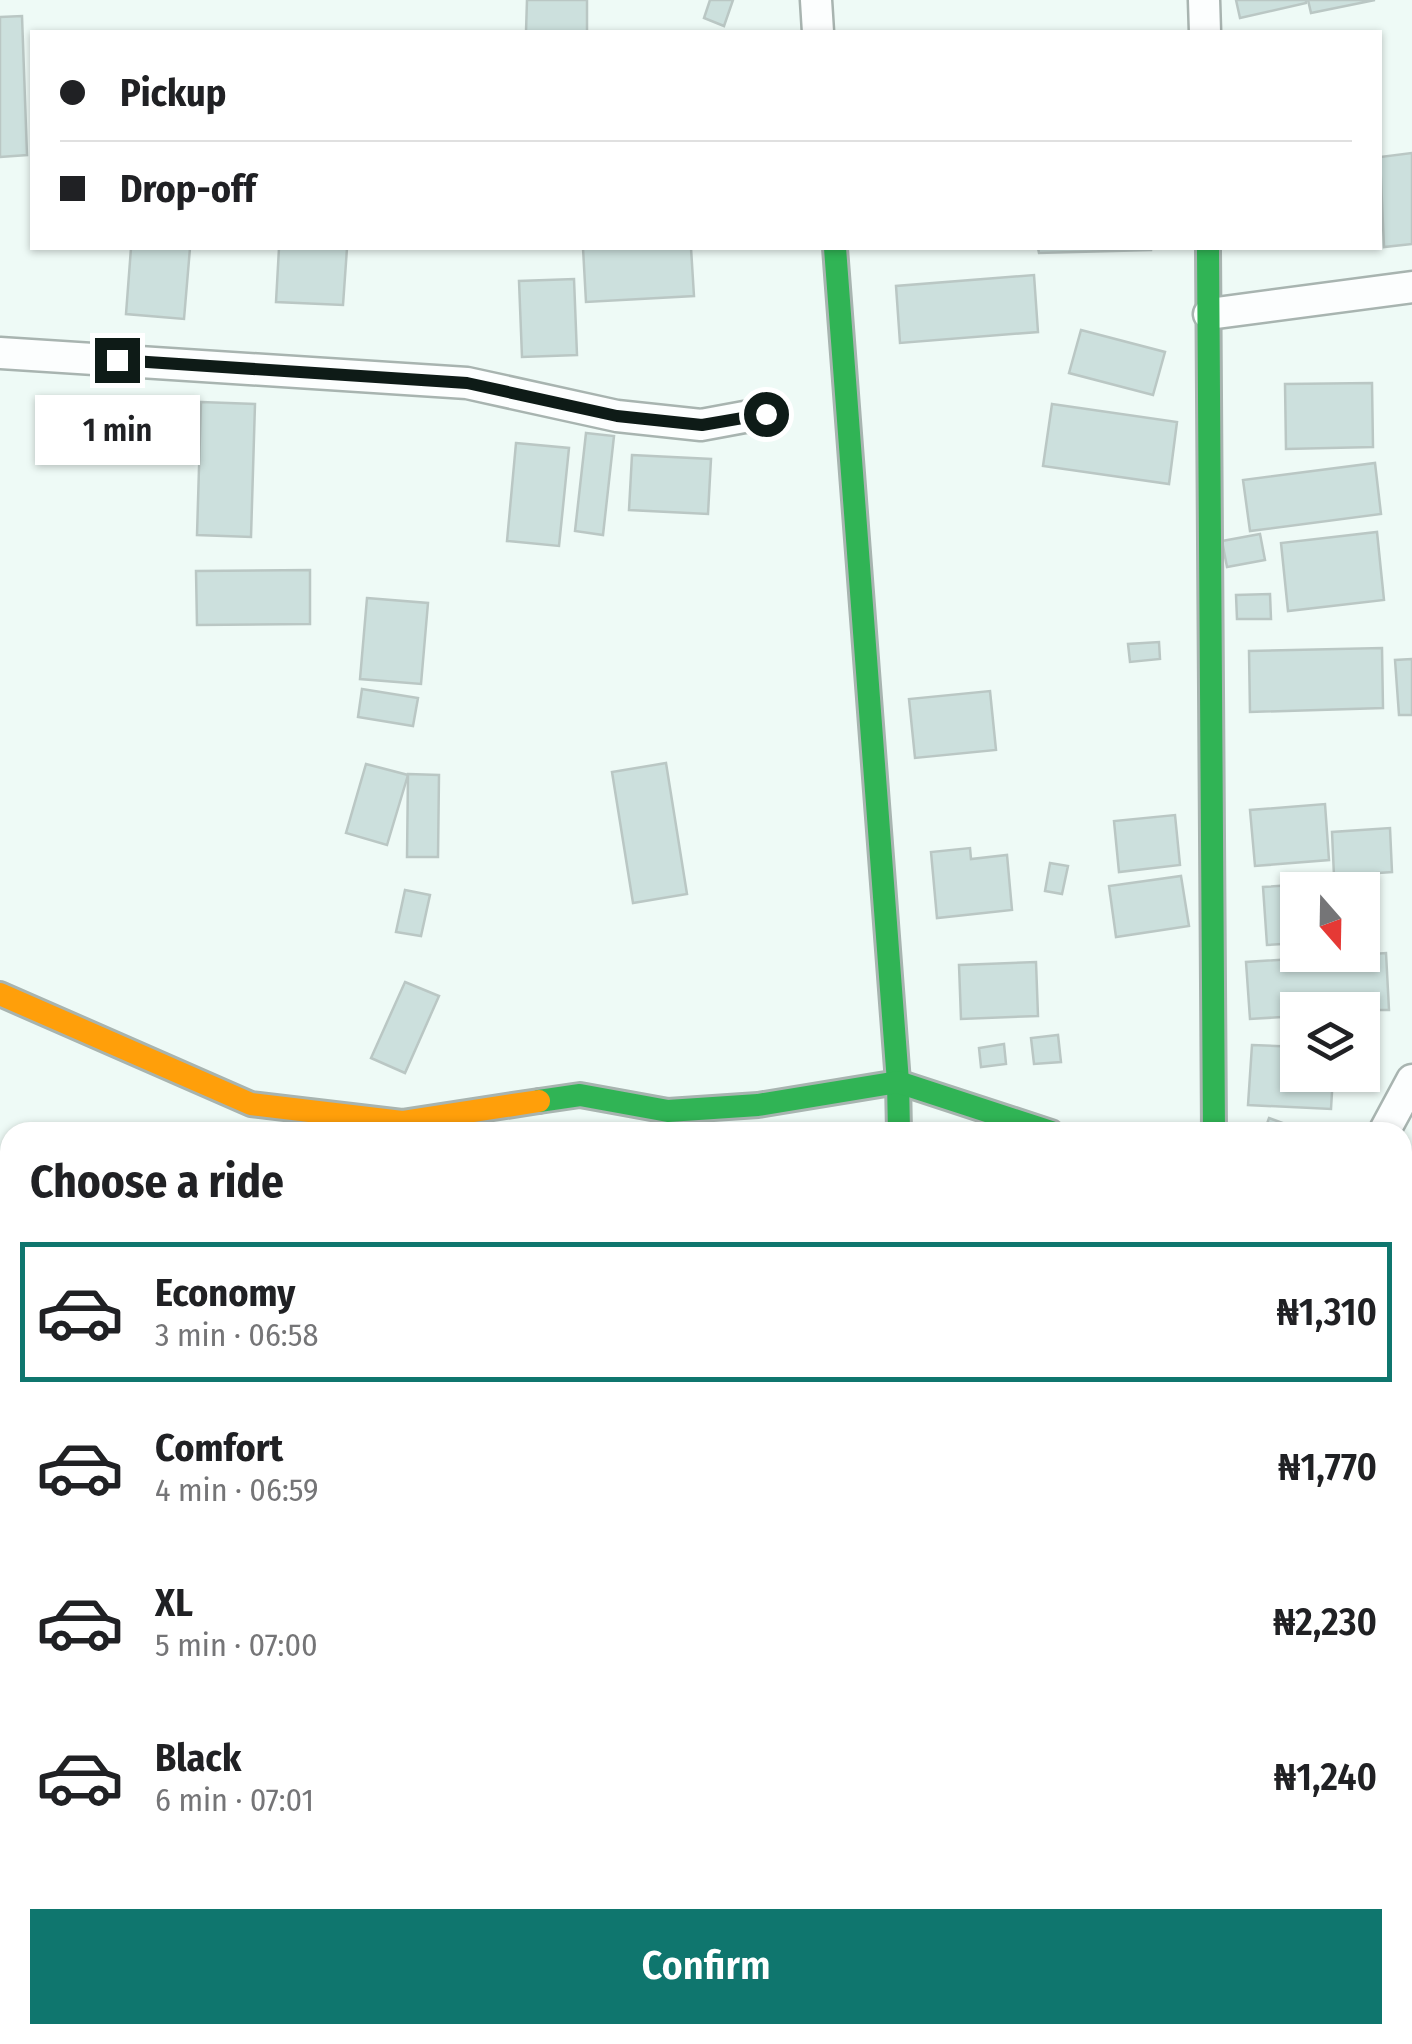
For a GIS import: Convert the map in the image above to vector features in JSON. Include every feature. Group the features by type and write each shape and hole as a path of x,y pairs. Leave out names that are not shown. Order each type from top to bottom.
{"street":[{"path":"816,0 818,30"},
{"path":"1204,0 1205,30"},
{"path":"835,250 899,1122"},
{"path":"1208,250 1214,1122"},
{"path":"1209,314 1412,287"},
{"path":"0,352 467,383 617,416 702,425 766,414"},
{"path":"0,994 252,1104 402,1122 580,1095 668,1111 758,1106 898,1082 1020,1122"},
{"path":"1389,1122 1412,1080"}],"building":[{"path":"527,0 587,0 587,30 526,30"},
{"path":"710,0 733,0 724,26 704,18"},
{"path":"1236,0 1306,0 1306,3 1240,18"},
{"path":"1308,0 1375,0 1311,13"},
{"path":"22,16 27,155 0,157 0,17"},
{"path":"1412,153 1412,244 1384,247 1382,157"},
{"path":"131,250 190,250 184,319 126,314"},
{"path":"279,250 347,250 343,305 276,302"},
{"path":"583,250 691,250 694,296 586,302"},
{"path":"1038,250 1151,250 1039,253"},
{"path":"1034,275 1038,332 900,343 896,286"},
{"path":"574,279 577,355 522,357 519,281"},
{"path":"1081,330 1165,352 1153,395 1069,373"},
{"path":"1372,383 1373,447 1286,449 1285,384"},
{"path":"201,402 255,404 251,537 197,535"},
{"path":"1052,404 1177,422 1169,484 1043,466"},
{"path":"586,433 614,436 603,535 575,531"},
{"path":"516,443 569,448 559,546 507,541"},
{"path":"632,455 711,459 708,514 629,510"},
{"path":"1375,463 1381,514 1250,531 1243,480"},
{"path":"1377,532 1384,600 1288,611 1281,543"},
{"path":"1260,534 1265,560 1227,567 1222,541"},
{"path":"310,570 310,624 197,625 196,571"},
{"path":"1270,594 1271,619 1237,619 1236,595"},
{"path":"367,598 428,603 421,684 360,679"},
{"path":"1159,642 1160,659 1130,662 1128,644"},
{"path":"1382,648 1383,708 1250,712 1249,651"},
{"path":"1412,659 1412,715 1399,715 1395,660"},
{"path":"362,689 418,698 413,726 358,717"},
{"path":"990,691 996,750 915,758 909,699"},
{"path":"666,763 687,894 633,903 612,772"},
{"path":"366,764 408,775 387,845 346,833"},
{"path":"408,774 439,775 438,857 407,857"},
{"path":"1325,804 1329,860 1255,866 1250,810"},
{"path":"1175,815 1180,865 1119,872 1114,821"},
{"path":"1390,828 1392,872 1334,872 1332,832"},
{"path":"970,848 971,859 1007,855 1012,910 937,918 931,852"},
{"path":"1050,863 1068,866 1062,894 1045,891"},
{"path":"1181,876 1189,926 1116,937 1109,886"},
{"path":"1280,886 1280,944 1267,945 1263,887"},
{"path":"405,890 430,895 421,936 396,932"},
{"path":"1380,953 1386,953 1389,1010 1380,1010 1380,992 1280,992 1280,1017 1250,1019 1246,962 1280,960 1280,972 1380,972"},
{"path":"1036,962 1038,1016 961,1019 959,965"},
{"path":"405,982 439,996 405,1073 371,1058"},
{"path":"1058,1035 1061,1062 1034,1064 1031,1038"},
{"path":"1004,1044 1006,1064 981,1067 979,1048"},
{"path":"1252,1045 1280,1046 1280,1092 1332,1092 1331,1109 1248,1105"}],"traffic: fast":[{"path":"835,250 899,1122"},
{"path":"1208,250 1214,1122"},
{"path":"539,1101 580,1095 668,1111 758,1105 898,1082 1020,1122"}],"traffic: slow":[{"path":"0,994 251,1104 402,1122 539,1101"}],"route":[{"path":"117,360 467,383 617,416 702,425 766,414"}]}
